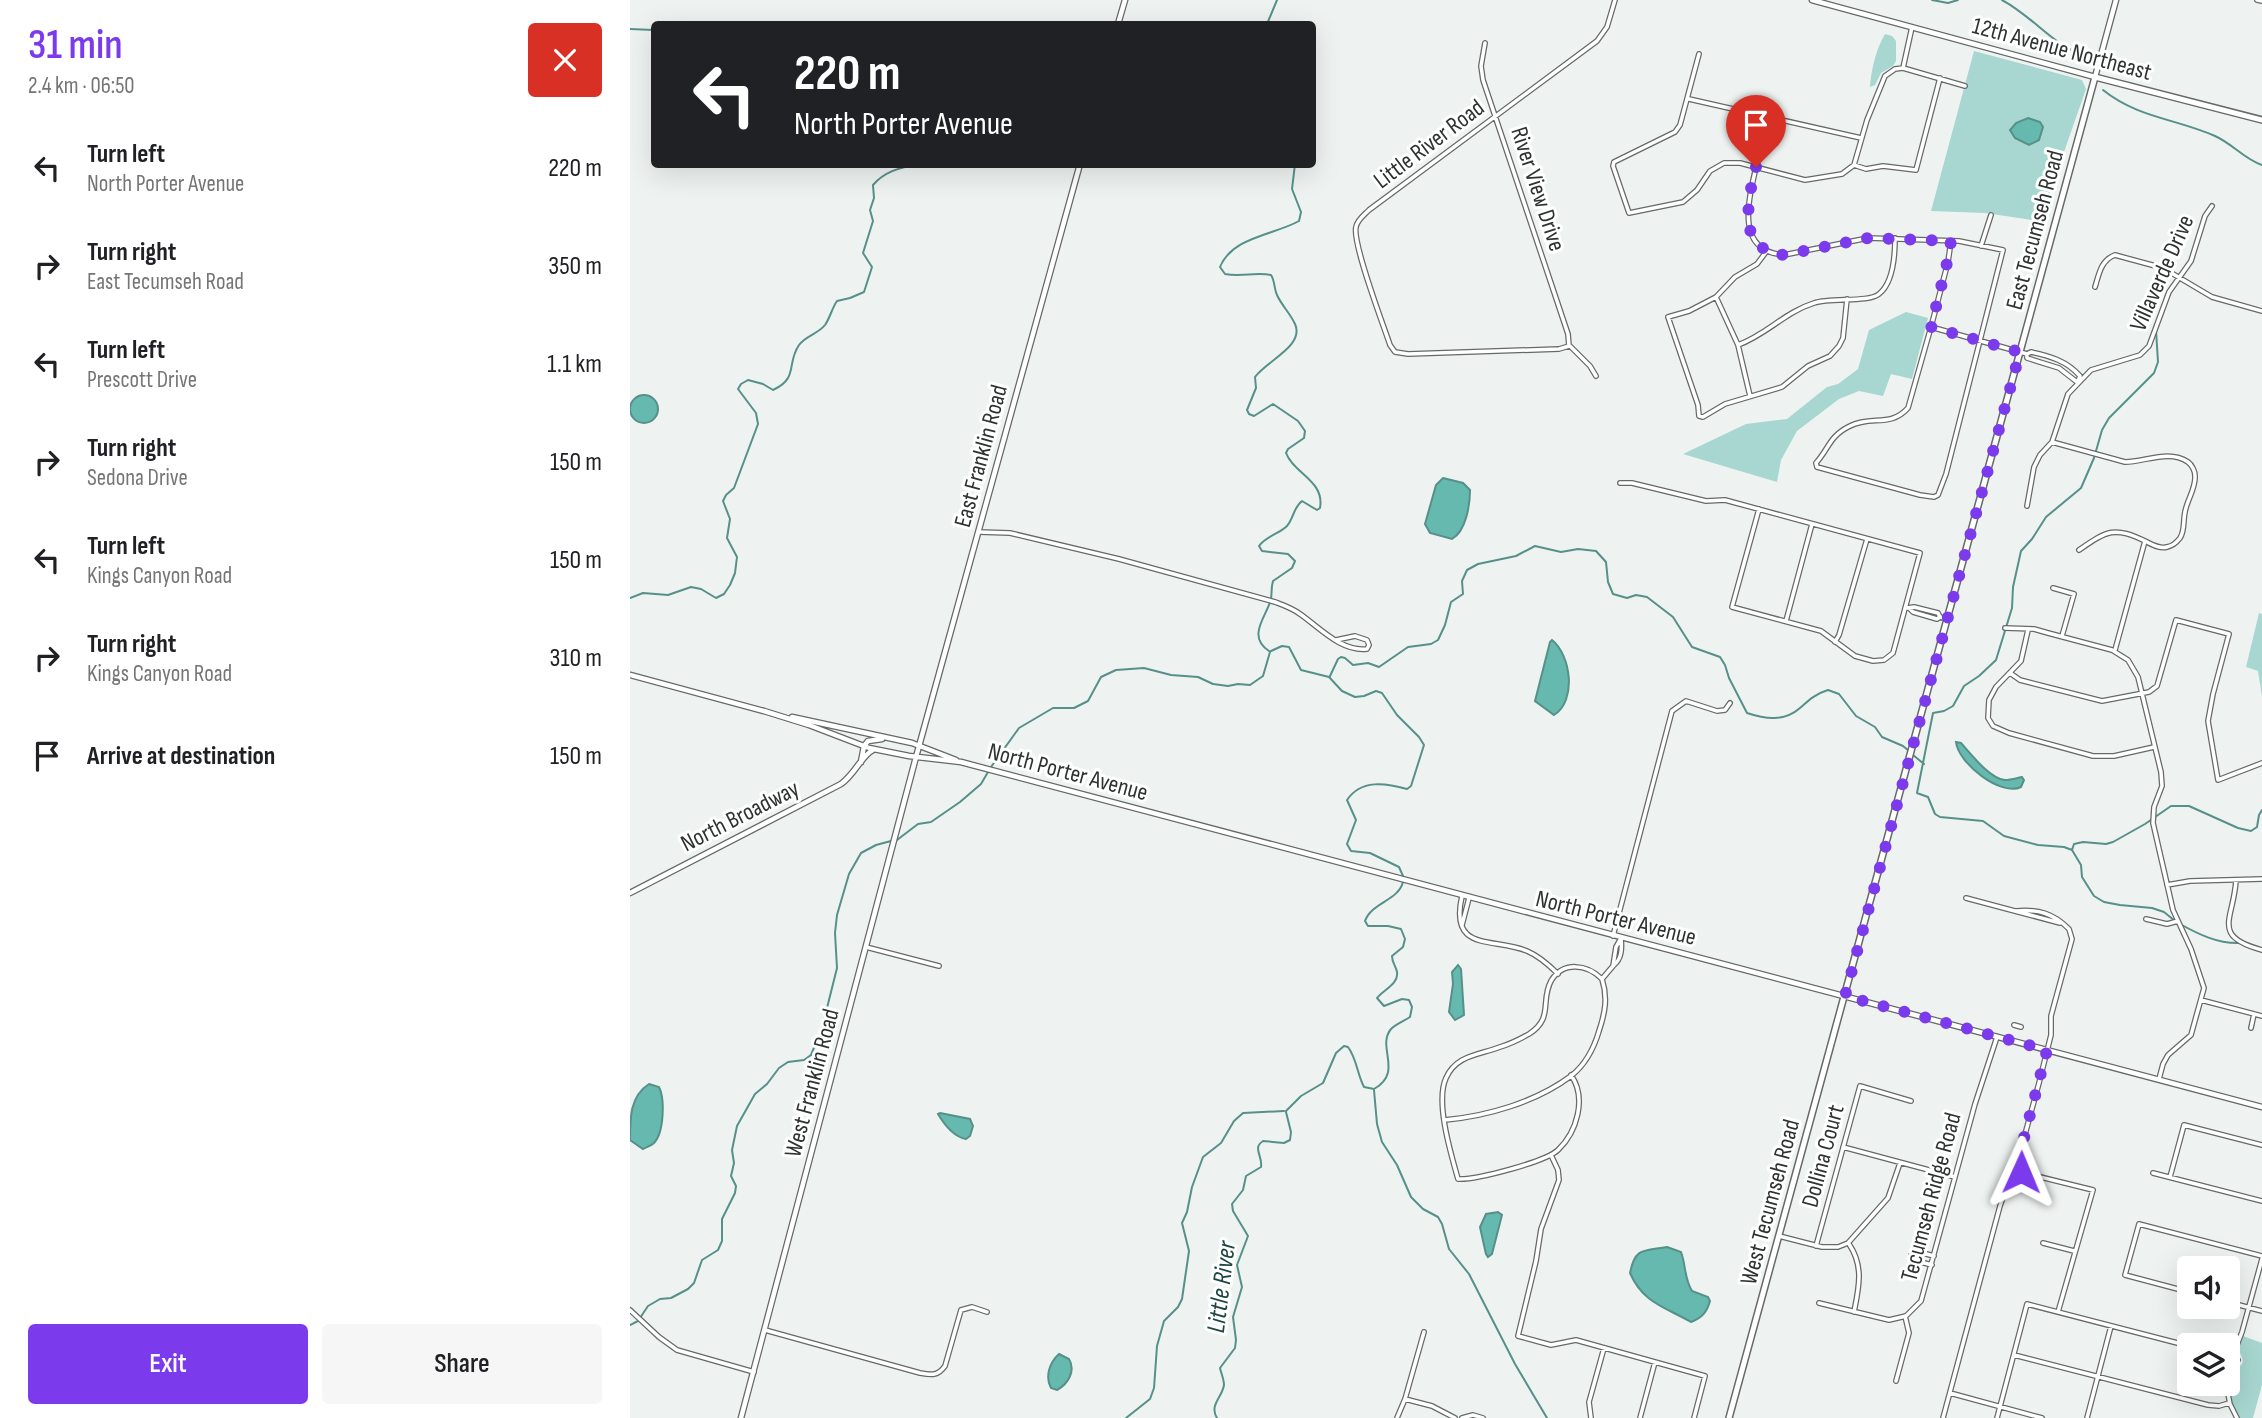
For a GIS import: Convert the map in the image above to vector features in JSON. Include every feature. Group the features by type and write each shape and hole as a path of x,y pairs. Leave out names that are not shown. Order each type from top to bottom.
{"main road":[{"name":"12th Avenue Northeast","path":"2095,77 2262,120"},
{"name":"East Tecumseh Road","path":"1845,996 2024,353 2095,77"},
{"name":"West Tecumseh Road","path":"1729,1418 1845,996"}],"street":[{"path":"1119,21 1125,0"},
{"name":"Little River Road","path":"1569,346 1559,349 1408,354 1395,352 1390,345 1360,256 1356,227 1369,210 1600,38 1607,27 1615,0"},
{"name":"12th Avenue Northeast","path":"1812,0 2095,77"},
{"name":"East Tecumseh Road","path":"2095,77 2116,0"},
{"path":"1903,68 1912,27"},
{"name":"River View Drive","path":"1485,43 1482,73 1568,334 1569,346"},
{"path":"1699,54 1688,99 1675,132 1614,162 1628,212 1631,214 1683,202 1697,190 1710,171 1724,163 1740,163 1805,180 1842,174 1854,165 1861,138 1885,76 1895,69 1903,68 1965,86"},
{"path":"1854,165 1866,169 1883,166 1916,170 1940,78"},
{"path":"1688,99 1861,138"},
{"path":"1756,167 1749,197 1748,222 1751,233 1766,252 1784,255 1852,240 1895,238 1951,241 2003,250 1945,480 1937,496 1920,495 1817,467 1816,463 1832,438 1848,426 1869,420 1890,420 1908,408 1951,241"},
{"name":"East Franklin Road","path":"916,757 1079,168"},
{"name":"Villaverde Drive","path":"2078,382 2091,370 2140,355 2149,346 2169,292 2191,261 2205,216 2211,206"},
{"path":"1981,246 1992,215"},
{"path":"1738,345 1757,338 1788,314 1801,308 1824,300 1873,298 1889,281 1895,238"},
{"path":"1766,252 1758,264 1735,277 1717,297 1689,311 1671,315 1668,320 1700,417 1725,404 1782,387 1805,368 1828,357 1843,338 1847,299"},
{"path":"2095,287 2102,266 2108,258 2115,255 2164,268 2211,298 2262,311"},
{"path":"1717,297 1738,345 1751,396"},
{"path":"1931,327 2062,362 2080,376 2068,394 2052,442 2040,455 2034,467 2027,506"},
{"path":"1569,346 1590,366 1596,376"},
{"path":"2024,353 2027,358 2059,368 2078,382"},
{"path":"2052,442 2125,462 2136,462 2155,456 2177,458 2187,462 2195,474 2179,540 2168,547 2161,547 2127,532 2113,531 2079,550"},
{"path":"1620,483 1632,483 1706,502 1725,500 1759,509 1867,539 1920,553 1908,608 1893,653 1884,660 1873,662 1855,656 1821,631 1732,607 1759,509"},
{"path":"1786,621 1812,524"},
{"path":"979,532 1010,533 1119,559 1275,602 1294,610 1336,640 1356,649 1367,649 1369,645 1367,639 1359,637 1336,640"},
{"path":"1835,642 1867,539"},
{"path":"2115,651 2145,541"},
{"path":"2053,588 2074,594 2063,636"},
{"path":"1908,608 1937,619 1948,619"},
{"path":"2010,673 2020,680 2096,701 2107,701 2142,694 2155,688 2159,683 2176,620 2229,634 2208,721 2218,780 2262,763"},
{"path":"2005,628 2034,629 2115,651 2131,663 2138,677 2162,786 2153,814 2157,842 2177,923 2203,981 2201,1000 2191,1035 2163,1063 2159,1079"},
{"path":"2028,630 2022,658 1993,691 1989,700 1988,718 1993,726 2008,733 2093,756 2114,756 2155,747"},
{"name":"North Porter Avenue","path":"630,675 764,711 877,750 961,762"},
{"path":"1613,936 1672,711 1686,701 1717,711 1725,710 1730,703"},
{"name":"North Porter Avenue","path":"764,711 919,745 961,762 2262,1107"},
{"path":"861,764 864,746 868,741 897,740"},
{"name":"North Broadway","path":"630,893 841,784 851,777 870,751 877,750"},
{"name":"West Franklin Road","path":"741,1418 916,757"},
{"path":"2145,811 2153,814"},
{"path":"2167,885 2190,881 2262,878"},
{"path":"2236,880 2229,930 2238,942 2262,950"},
{"path":"1466,897 1461,927 1466,933 1476,941 1524,950 1538,956 1558,974"},
{"path":"1943,1418 2000,1206 2024,1138 2051,1035 2051,1016 2072,939 2069,929 2063,923 1966,898"},
{"path":"2146,919 2167,924 2177,923"},
{"path":"1602,979 1613,966 1616,947 1622,938"},
{"path":"866,947 939,966"},
{"path":"1445,1119 1480,1114 1524,1101 1572,1075 1586,1060 1593,1049 1603,1020 1606,995 1602,979 1594,971 1581,966 1567,968 1558,974 1549,989 1547,1010 1539,1026 1516,1041 1471,1054 1451,1068 1442,1091 1445,1119 1458,1179 1510,1169 1551,1155 1567,1139 1576,1117 1580,1093 1572,1075"},
{"path":"2201,1000 2262,1016"},
{"path":"2251,1028 2255,1014"},
{"path":"2014,1025 2021,1027"},
{"name":"Tecumseh Ridge Road","path":"1819,1303 1889,1320 1905,1316 1921,1301 1978,1093 1997,1037"},
{"name":"Dollina Court","path":"1816,1246 1860,1086 1911,1101"},
{"path":"2170,1177 2184,1125 2262,1145"},
{"path":"1843,1147 1955,1177"},
{"path":"1551,1155 1559,1180 1541,1229 1518,1336 1551,1345 1576,1340 1705,1376 1695,1418"},
{"path":"1779,1236 1833,1248 1848,1243 1888,1198 1900,1163"},
{"path":"2012,1170 2093,1190 2058,1312"},
{"path":"2153,1173 2262,1201"},
{"path":"2177,1289 2125,1275 2138,1224 2262,1258 2240,1339"},
{"path":"1848,1243 1858,1262 1860,1276 1854,1312"},
{"path":"2043,1243 2074,1251"},
{"path":"1931,1265 1913,1260 1911,1255 1918,1251 1934,1256"},
{"path":"1997,1418 2027,1304 2177,1343"},
{"path":"2240,1305 2262,1311"},
{"path":"765,1330 920,1373 935,1374 940,1373 944,1366 961,1310 972,1307 987,1312"},
{"path":"630,1310 677,1350 754,1372"},
{"path":"1896,1381 1909,1333 1905,1316"},
{"path":"2087,1418 2112,1326"},
{"path":"1397,1418 1424,1332"},
{"path":"1591,1418 1589,1402 1604,1348"},
{"path":"2014,1354 2208,1405 2229,1403"},
{"path":"1640,1418 1655,1362"},
{"path":"1950,1394 2042,1418"},
{"path":"2228,1396 2237,1418"},
{"path":"1405,1399 1432,1406 1455,1418"},
{"path":"1462,1418 1473,1415 1483,1418"}],"shaded area":[{"path":"1885,34 1896,41 1896,61 1881,73 1875,85 1870,87 1874,60"},
{"path":"1974,51 2082,80 2086,89 2040,221 1985,213 1931,211"},
{"path":"2028,118 2040,122 2043,127 2039,140 2029,145 2015,138 2010,130 2016,123"},
{"path":"1906,312 1928,318 1912,379 1891,374 1883,396 1859,391 1839,399 1797,431 1781,460 1777,482 1683,454 1746,424 1787,419 1827,387 1838,384 1858,369 1869,330"},
{"path":"644,395 654,399 658,409 654,419 644,423 634,419 630,409 634,399"},
{"path":"1443,478 1463,483 1470,490 1464,524 1452,539 1430,533 1425,524 1436,485"},
{"path":"2259,613 2262,614 2262,696 2258,671 2246,667"},
{"path":"1552,640 1564,656 1569,678 1566,699 1554,715 1535,701"},
{"path":"1956,742 1961,743 1981,765 1999,779 2022,777 2024,780 2021,787 2013,789 1992,783 1964,759"},
{"path":"1458,965 1461,969 1464,1015 1455,1020 1449,1012 1452,972"},
{"path":"649,1084 659,1087 662,1116 657,1138 653,1144 643,1149 630,1140 631,1116 638,1095"},
{"path":"940,1113 970,1119 973,1126 970,1136 966,1139 953,1133 940,1118"},
{"path":"1498,1212 1502,1215 1492,1254 1488,1257 1480,1227 1486,1214"},
{"path":"1667,1247 1681,1252 1692,1291 1708,1297 1710,1301 1704,1314 1691,1322 1648,1298 1630,1273 1638,1254"},
{"path":"2243,1336 2262,1343 2262,1385 2253,1418 2239,1418 2231,1401 2230,1396 2240,1396 2240,1344"},
{"path":"1059,1354 1069,1359 1072,1368 1067,1381 1057,1390 1051,1388 1048,1375"}],"waterway":[{"name":"Little River","path":"1268,21 1277,0"},
{"path":"1932,0 1948,3 1958,0"},
{"path":"2002,0 2084,60"},
{"path":"630,29 651,30"},
{"path":"2103,90 2130,107 2215,136 2262,165"},
{"path":"630,598 643,593 668,595 691,587 701,589 716,598 724,594 730,585 737,557 727,538 730,519 723,501 734,488 758,424 756,413 738,389 748,380 773,390 781,385 789,375 799,345 825,325 837,301 864,292 872,267 863,253 873,221 870,210 874,198 873,185 888,173 903,168"},
{"name":"Little River","path":"1269,651 1262,645 1258,632 1271,599 1273,581 1292,568 1295,561 1288,554 1262,551 1259,546 1287,526 1302,501 1317,510 1320,508 1320,499 1314,484 1295,467 1286,453 1304,438 1305,431 1298,421 1273,404 1254,416 1247,410 1256,388 1255,377 1290,346 1297,332 1295,324 1277,295 1271,275 1225,274 1220,267 1226,257 1244,243 1299,221 1301,212 1292,189 1295,168"},
{"path":"2156,330 2158,362 2154,373 2109,418 2081,488 2046,517 2021,551 2013,587 2012,608 1996,660 1964,686 1953,706 1933,713 1917,793 1928,797 1935,814 1940,817 1983,821 2004,836 2072,850 2081,865 2082,877 2094,896 2104,902 2152,908 2164,912 2175,921"},
{"path":"1330,676 1341,657 1353,665 1368,663 1379,667 1408,647 1431,644 1438,640 1451,602 1463,594 1462,581 1467,570 1478,564 1516,556 1535,546 1561,552 1578,549 1596,551 1606,562 1608,582 1613,594 1627,598 1636,595 1647,597 1673,617 1692,647 1720,657 1747,713 1767,718 1788,716 1816,695 1828,690 1839,694 1856,716 1875,727 1882,737 1909,751"},
{"name":"Little River","path":"1271,651 1282,646 1289,647 1301,670 1329,677 1342,691 1355,697 1376,691 1382,693 1397,715 1424,745 1411,786 1407,789 1374,784 1359,789 1347,800 1356,820 1347,844 1351,851 1370,853 1399,867 1403,876"},
{"path":"991,767 1019,728 1053,708 1074,708 1088,701 1101,677 1116,670 1144,668 1171,675 1198,677 1213,684 1250,685 1263,676 1270,652"},
{"path":"1913,755 1924,764"},
{"path":"897,840 918,824 931,822 960,802 981,784 988,772"},
{"path":"2072,850 2074,844 2083,842 2113,842 2171,806 2189,806 2251,831 2257,827 2262,810"},
{"path":"630,1325 638,1321 648,1306 688,1289 694,1283 702,1260 718,1250 722,1241 722,1219 735,1193 736,1186 731,1176 734,1163 732,1150 737,1126 755,1094 779,1068 788,1062 804,1060 811,1055 822,1028 837,968 837,915 849,874 861,853 891,841"},
{"name":"Little River","path":"1286,1111 1301,1096 1323,1083 1336,1053 1344,1046 1351,1052 1364,1087 1374,1089 1387,1075 1387,1036 1393,1027 1410,1017 1412,1007 1409,1000 1402,999 1384,1006 1377,998 1396,980 1397,972 1392,956 1403,947 1405,939 1401,929 1368,926 1365,921 1373,910 1396,893 1403,882"},
{"path":"2180,924 2216,940 2240,943"},
{"path":"2245,943 2256,947"},
{"path":"1374,1090 1377,1124 1382,1142 1397,1165 1411,1197 1423,1209 1438,1217 1449,1249 1469,1274 1515,1364 1547,1418"},
{"path":"1126,1418 1150,1399 1154,1388 1157,1346 1164,1321 1182,1299 1189,1251 1182,1223 1203,1157 1221,1143 1234,1121 1243,1113 1284,1111"},
{"name":"Little River","path":"1217,1418 1214,1409 1224,1385 1220,1368 1235,1348 1233,1317 1242,1287 1237,1265 1248,1236 1233,1211 1232,1204 1243,1190 1246,1176 1261,1167 1258,1146 1263,1141 1284,1143 1290,1140 1291,1132 1286,1112"}],"route":[{"path":"1756,167 1749,197 1748,222 1757,243 1766,252 1784,255 1868,238 1951,241 1931,327 2020,352 1845,996 2047,1050 2024,1138 2012,1170 2021,1172"}]}
